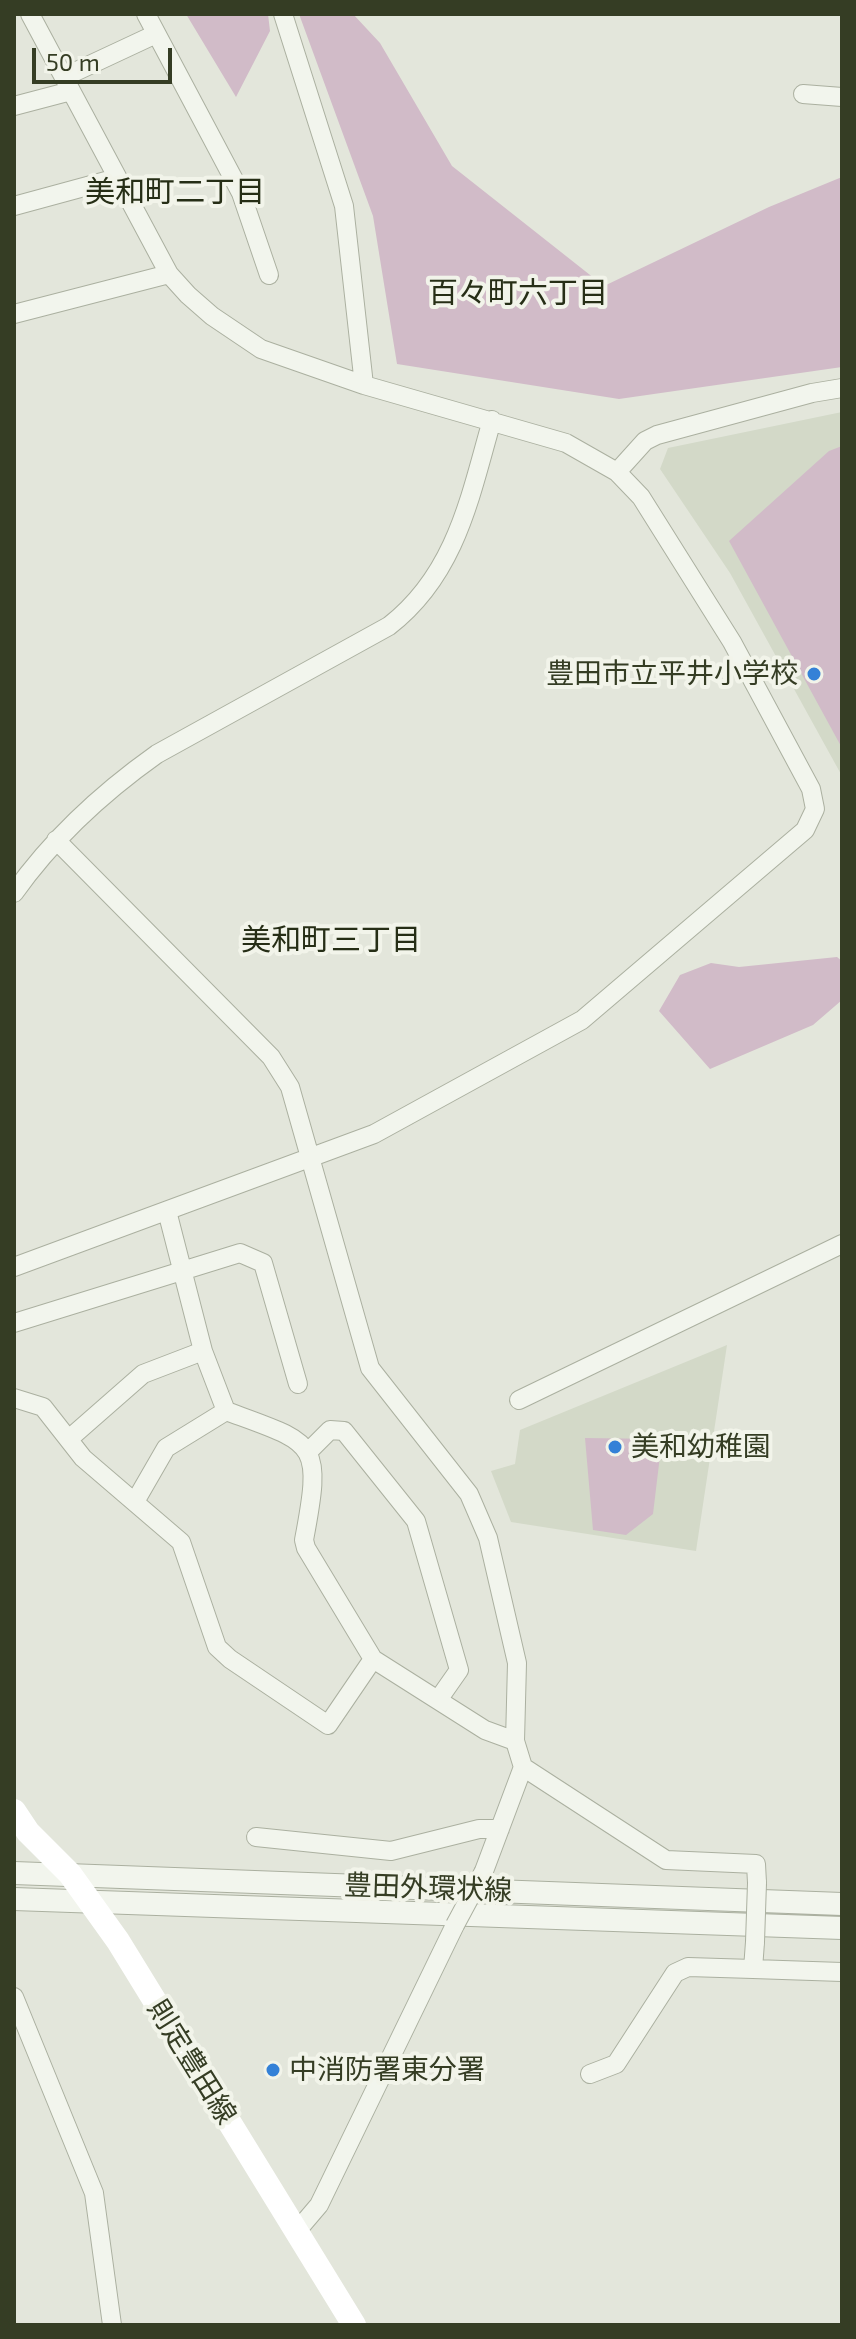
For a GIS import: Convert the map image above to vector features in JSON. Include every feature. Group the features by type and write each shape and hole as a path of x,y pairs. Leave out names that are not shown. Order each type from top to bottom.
{"main road":[{"name":"則定豊田線","path":"14,1811 28,1832 70,1874 90,1901 354,2325"}],"street":[{"path":"14,1267 374,1134 582,1020 805,830 815,809 811,789 732,642 641,497 617,472 566,443 364,385 261,349 212,316 169,274 30,14"},
{"path":"146,14 241,193 269,275"},
{"path":"283,14 344,206 364,385"},
{"path":"14,106 68,84 156,34"},
{"path":"803,94 842,97"},
{"path":"14,206 117,178"},
{"path":"14,314 169,274"},
{"path":"617,472 634,451 657,435 812,393 842,388"},
{"path":"14,893 56,840 105,793 157,754 389,626 404,614 431,586 456,542 492,420"},
{"path":"56,840 271,1057 290,1087 370,1368 469,1494 488,1538 517,1663 515,1741 523,1767 484,1871 319,2205 296,2232"},
{"path":"167,1211 185,1270 203,1351 226,1411 293,1436 308,1452 315,1477 304,1540 306,1548 373,1659 485,1730 515,1741"},
{"path":"519,1400 842,1244"},
{"path":"14,1323 240,1253 263,1263 298,1384"},
{"path":"70,1438 143,1374 203,1351"},
{"path":"14,1398 43,1407 83,1458 136,1500 181,1542 217,1647 321,1723 328,1725 373,1659"},
{"path":"136,1500 166,1448 226,1411"},
{"path":"308,1452 330,1430 344,1431 416,1521 459,1670 438,1700"},
{"path":"523,1767 666,1860 756,1864 753,1969"},
{"path":"256,1837 391,1851 479,1829 500,1829"},
{"name":"豊田外環状線","path":"14,1873 842,1904"},
{"name":"豊田外環状線","path":"14,1899 842,1928"},
{"path":"590,2074 616,2064 675,1973 688,1967 842,1972"},
{"path":"14,1997 94,2193 112,2325"}],"shaded area":[{"path":"186,14 268,14 270,31 236,97"},
{"path":"299,14 353,14 380,43 452,166 604,286 769,207 842,177 842,367 619,399 397,364 373,216"},
{"name":"豊田市立平井小学校","path":"842,412 842,776 730,573 660,469 668,448"},
{"path":"842,446 842,748 729,541 829,451"},
{"path":"837,957 842,961 842,1000 813,1025 710,1069 659,1011 680,975 711,963 739,967"},
{"name":"美和幼稚園","path":"727,1345 696,1551 511,1522 491,1471 515,1464 520,1430"},
{"path":"585,1438 662,1439 653,1514 626,1535 593,1530"}],"place":[{"name":"豊田市立平井小学校","path":"814,674"},
{"name":"美和幼稚園","path":"615,1447"},
{"name":"中消防署東分署","path":"273,2070"}],"district":[{"name":"美和町二丁目","path":"175,192"},
{"name":"百々町六丁目","path":"518,293"},
{"name":"美和町三丁目","path":"331,940"}]}
